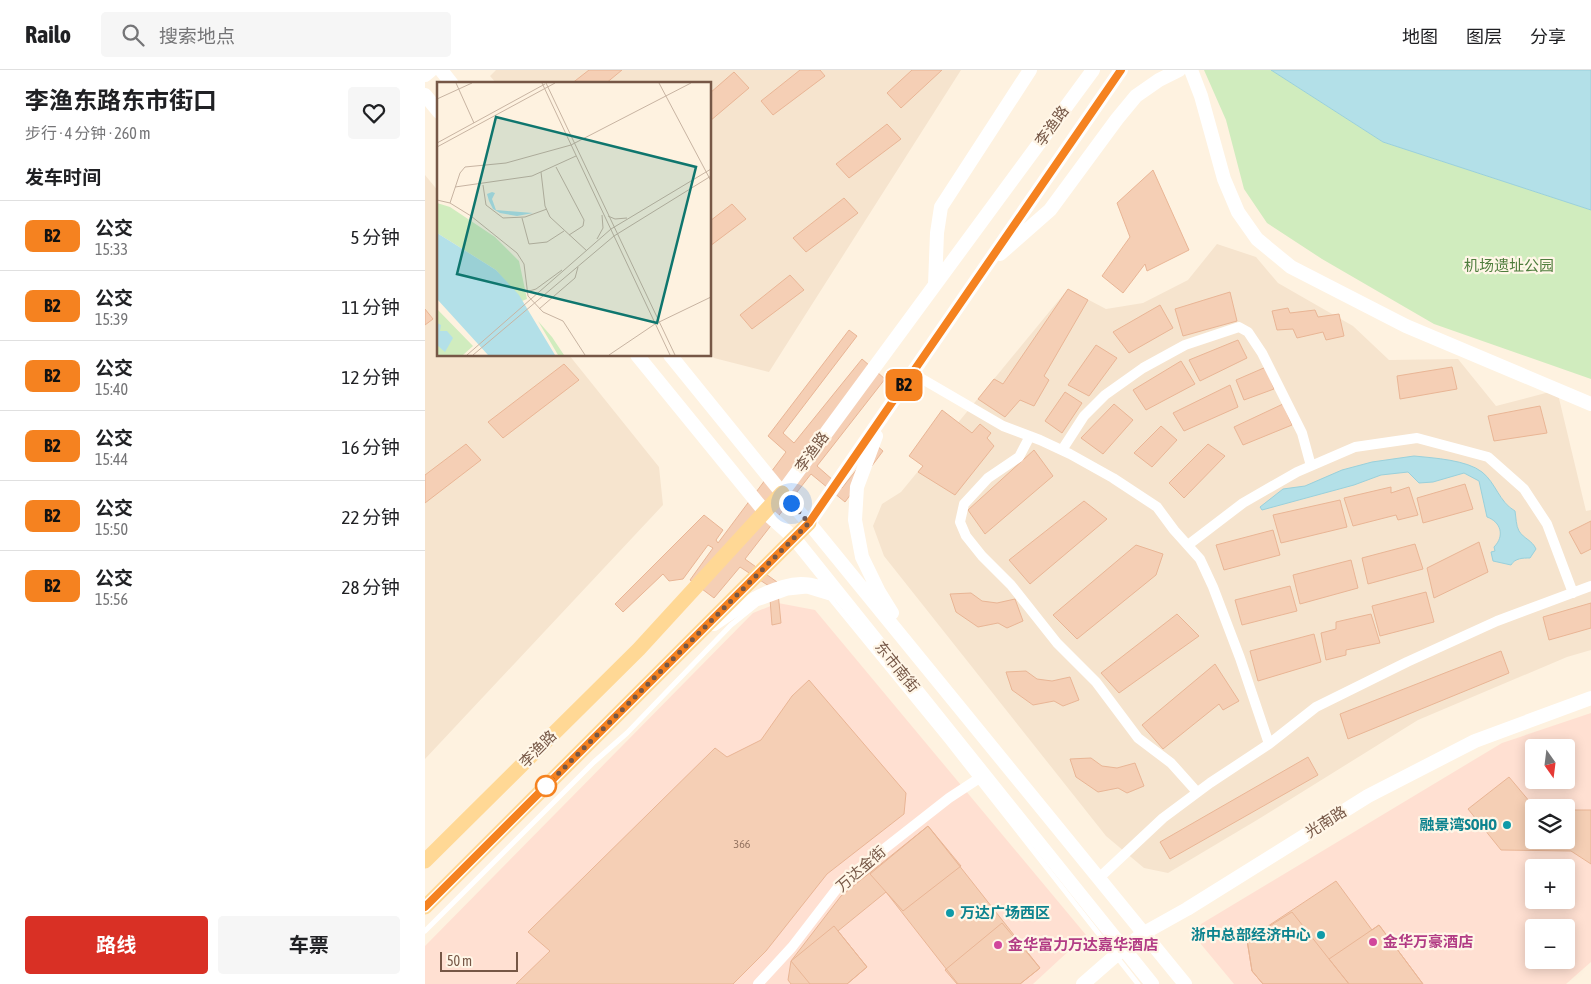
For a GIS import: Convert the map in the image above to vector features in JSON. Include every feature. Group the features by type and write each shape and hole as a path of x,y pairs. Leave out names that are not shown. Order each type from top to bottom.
{"main road":[{"path":"425,75 431,70"},
{"path":"441,70 450,82"},
{"path":"935,285 937,233 941,207 1030,70"},
{"name":"李渔路","path":"425,861 639,649 782,493 1093,70"},
{"name":"李渔路","path":"425,907 809,523 1121,70"},
{"path":"986,266 1050,210 1117,118 1136,96 1159,80 1179,70"},
{"path":"1191,70 1201,96 1224,179 1238,212 1257,239 1291,267 1406,326 1591,404"},
{"path":"425,95 437,110"},
{"name":"东市南街","path":"638,356 765,512 795,538 1119,952 1152,984"},
{"name":"东市南街","path":"671,356 1185,984"},
{"path":"885,412 857,487 855,520 862,557 879,592 917,655"},
{"path":"695,638 739,607 773,591 800,584 817,586 840,595"},
{"name":"光南路","path":"1083,984 1144,933 1187,909 1367,796 1475,740 1591,698"}],"street":[{"path":"1062,450 1083,416 1105,395 1143,368 1185,345 1239,327 1248,332 1263,352 1302,433 1311,466"},
{"path":"912,373 1003,426 1062,450 1113,478 1157,507 1174,530 1200,559 1213,587 1269,744"},
{"path":"1030,436 1019,457 988,478 963,504 960,522 966,536 982,556 1011,585 1057,643 1096,682 1138,738 1171,763 1197,792"},
{"path":"1188,546 1243,503 1297,472 1355,447 1417,438 1488,457 1524,489 1547,524 1573,592"},
{"path":"1099,878 1163,818 1197,792 1269,744 1316,707 1407,662 1497,621 1591,586"},
{"name":"万达金街","path":"763,982 842,882 949,798 981,777"}],"lane":[{"path":"425,932 594,762 627,733 731,625 757,604 788,592 807,591 830,598 981,777"},
{"path":"1119,952 1138,984"}],"shaded area":[{"path":"496,70 961,70 769,372 714,358 711,355 711,82 495,82 490,76"},
{"path":"425,175 437,190 437,356 570,356 659,467 663,505 425,759"},
{"path":"1217,244 1256,257 1278,283 1353,326 1389,360 1458,359 1496,406 1557,390 1586,511 1591,510 1591,650 1567,657 1418,720 1168,873 1144,868 1106,836 884,556 873,526 882,504 901,492 1068,289 1106,309 1143,303 1188,280"},
{"path":"778,603 815,610 1086,935 1033,984 425,984 425,946 753,613"},
{"path":"1591,713 1591,962 1566,984 1234,984 1200,943 1201,924 1502,743"}],"green space":[{"name":"机场遗址公园","path":"1204,70 1271,70 1383,142 1591,210 1591,379 1434,324 1322,259 1267,223 1244,189 1226,120"}],"water":[{"path":"1271,70 1591,70 1591,210 1383,142"},
{"path":"1414,456 1459,462 1476,468 1487,476 1505,503 1515,511 1519,531 1536,549 1530,558 1522,558 1511,565 1493,561 1491,552 1495,551 1494,547 1500,538 1500,530 1496,522 1487,517 1479,481 1464,473 1433,482 1419,483 1408,472 1381,475 1354,485 1262,510 1260,507 1283,489 1305,486 1342,470 1372,462"}],"building":[{"path":"589,70 622,70 607,82 574,82"},
{"path":"800,70 820,70 825,76 773,115 761,101"},
{"path":"912,70 942,70 901,108 887,93"},
{"path":"734,72 749,88 711,120 711,92"},
{"path":"887,124 901,139 849,178 836,164"},
{"path":"1153,170 1189,250 1147,271 1145,264 1123,293 1102,276 1130,237 1117,203"},
{"path":"844,198 858,213 806,252 793,238"},
{"path":"732,204 746,219 711,245 711,220"},
{"path":"790,275 804,290 752,329 740,315"},
{"path":"1068,289 1088,300 1044,376 1049,380 1034,406 1020,400 1005,417 978,399 994,379 1003,384"},
{"path":"1230,292 1237,321 1183,336 1175,309"},
{"path":"1160,305 1173,328 1129,353 1113,332"},
{"path":"1288,308 1290,313 1315,310 1318,317 1339,314 1344,336 1326,340 1323,332 1297,338 1293,329 1277,330 1272,311"},
{"path":"425,309 433,319 425,325"},
{"path":"849,330 857,336 783,433 794,443 862,359 885,379 817,466 842,488 876,445 883,451 845,502 811,474 745,559 777,582 781,623 772,625 769,586 740,567 714,598 690,580 713,548 708,545 683,579 669,581 663,574 623,612 615,604 704,515 723,530 716,540 718,543 786,452 768,436"},
{"path":"1238,340 1247,358 1200,381 1189,360"},
{"path":"1096,345 1117,358 1089,396 1068,385"},
{"path":"1181,361 1195,384 1146,410 1133,390"},
{"path":"564,364 579,380 503,438 488,422"},
{"path":"1266,367 1274,389 1244,400 1236,380"},
{"path":"1452,367 1457,389 1400,399 1397,376"},
{"path":"1230,385 1238,407 1184,431 1173,413"},
{"path":"1065,392 1082,403 1062,433 1045,421"},
{"path":"1114,404 1133,420 1103,454 1081,438"},
{"path":"1283,404 1292,425 1243,445 1234,427"},
{"path":"1540,406 1547,433 1494,441 1488,416"},
{"path":"942,410 972,433 980,424 991,433 987,438 994,446 955,495 918,472 923,466 909,456"},
{"path":"1161,426 1177,440 1152,467 1134,453"},
{"path":"466,444 481,460 425,503 425,475"},
{"path":"1208,444 1225,456 1184,498 1169,483"},
{"path":"1034,450 1053,476 985,534 968,510"},
{"path":"1465,484 1473,509 1423,523 1417,498"},
{"path":"1391,487 1391,493 1409,487 1418,515 1398,520 1396,515 1353,526 1344,498"},
{"path":"1340,500 1347,527 1281,543 1273,515"},
{"path":"1084,501 1107,519 1030,584 1009,560"},
{"path":"1591,521 1591,549 1581,554 1569,532"},
{"path":"1273,530 1280,555 1224,570 1216,545"},
{"path":"1479,542 1488,572 1434,598 1427,568"},
{"path":"1415,544 1423,569 1368,584 1362,558"},
{"path":"1136,545 1163,554 1156,575 1077,639 1053,615"},
{"path":"1351,560 1358,588 1300,604 1293,575"},
{"path":"1290,586 1297,611 1242,625 1235,600"},
{"path":"1426,592 1434,622 1380,636 1372,606"},
{"path":"971,593 982,601 997,603 1015,599 1023,621 1007,628 998,623 978,627 956,612 950,594"},
{"path":"1591,603 1591,628 1549,640 1543,617"},
{"path":"1177,614 1199,636 1119,693 1101,673"},
{"path":"1371,614 1380,643 1346,650 1346,655 1326,660 1321,633 1336,629 1336,622"},
{"path":"1314,634 1321,662 1258,681 1250,651"},
{"path":"1501,651 1509,673 1348,739 1340,714"},
{"path":"1215,664 1239,701 1223,710 1219,704 1163,749 1142,725"},
{"path":"1026,671 1037,679 1052,681 1070,677 1079,700 1063,706 1054,701 1033,705 1012,690 1006,672"},
{"path":"809,680 906,793 904,814 827,874 766,951 733,984 516,984 550,951 528,932 715,748 727,757 761,740 792,696"},
{"path":"1308,757 1318,775 1170,859 1160,842"},
{"path":"1091,758 1102,766 1117,768 1135,763 1144,786 1127,793 1118,788 1098,792 1076,777 1070,759"},
{"name":"融景湾SOHO","path":"1509,777 1527,799 1525,799 1525,849 1575,849 1575,810 1591,810 1591,864 1571,851 1501,850 1468,809"},
{"name":"万达广场西区","path":"928,826 1040,968 1020,984 958,984 886,892 838,931 867,967 847,984 791,984 788,980 791,961 841,896"},
{"path":"928,826 961,866 903,911 870,874"},
{"name":"浙中总部经济中心","path":"1336,881 1372,930 1379,925 1423,984 1263,984 1252,971 1247,940"},
{"path":"1292,912 1349,984 1263,984 1252,971 1247,940"},
{"name":"金华富力万达嘉华酒店","path":"1002,923 1040,968 1020,984 957,984 945,970"},
{"name":"金华万豪酒店","path":"1379,925 1423,984 1349,984 1329,959"},
{"path":"834,926 867,967 847,984 810,984 791,961"}],"bus line":[{"name":"B2","path":"425,907 809,523 1121,70"}],"place":[{"name":"融景湾SOHO","path":"1507,825"},
{"name":"万达广场西区","path":"950,913"},
{"name":"浙中总部经济中心","path":"1321,935"},
{"name":"金华万豪酒店","path":"1373,942"},
{"name":"金华富力万达嘉华酒店","path":"998,945"}],"route":[{"path":"546,786 809,523 791,503"}]}
